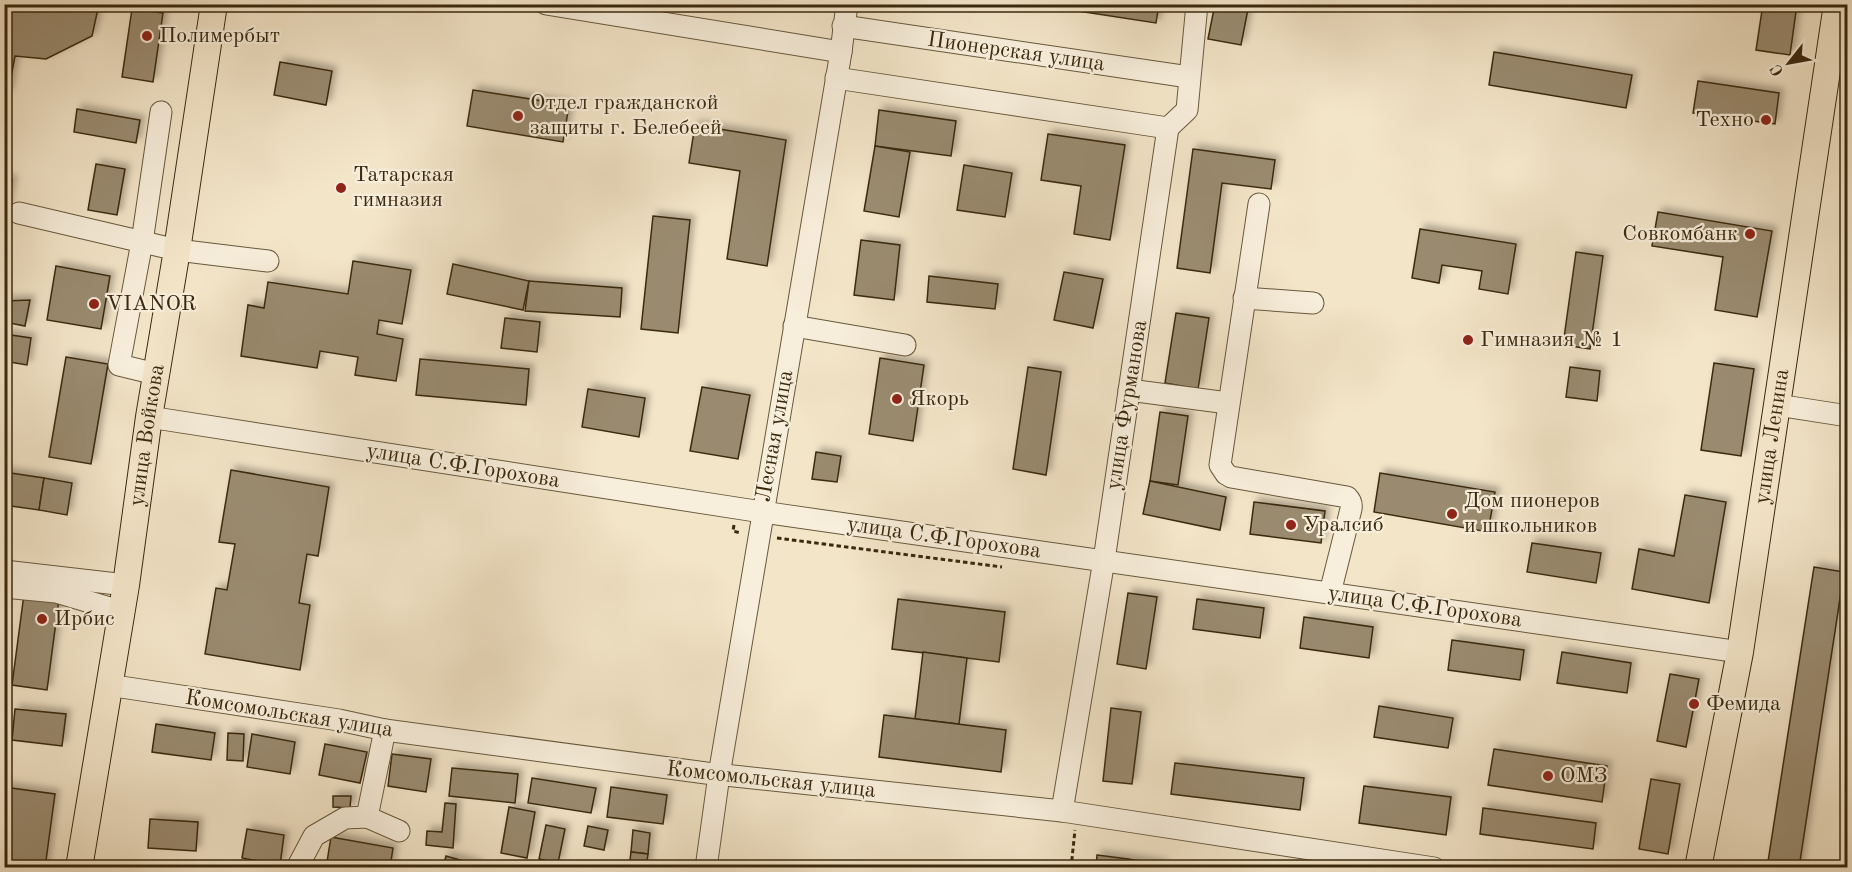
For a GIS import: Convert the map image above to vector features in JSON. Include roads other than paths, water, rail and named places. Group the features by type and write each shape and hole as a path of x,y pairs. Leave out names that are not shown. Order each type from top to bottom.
{"main road":[{"name":"улица Войкова","path":"79,867 126,585 149,417 214,4"},
{"name":"улица Ленина","path":"1698,867 1740,652 1837,4"}],"street":[{"path":"546,4 841,52"},
{"name":"Лесная улица","path":"706,867 718,775 841,52 846,4"},
{"path":"836,78 1168,128 1186,110 1197,4"},
{"name":"Пионерская улица","path":"843,26 1189,77"},
{"path":"156,374 119,365 142,242 161,112"},
{"name":"улица Фурманова","path":"1069,813 1168,128"},
{"path":"1259,204 1220,460 1222,470 1226,474 1347,497 1351,502 1330,593"},
{"path":"19,213 177,250 267,261"},
{"path":"1244,298 1313,303"},
{"path":"794,326 905,345"},
{"path":"1129,390 1228,403"},
{"path":"1777,405 1848,416"},
{"name":"улица С.Ф.Горохова","path":"149,417 762,512 1740,652"},
{"path":"4,571 126,585"},
{"path":"4,587 57,592 120,611"},
{"name":"Комсомольская улица","path":"108,685 339,720 385,730 718,775 1069,813 1434,867"},
{"path":"367,817 385,730"},
{"path":"297,867 314,836 345,818 367,817 399,831"}],"place":[{"name":"Полимербыт","path":"147,36"},
{"name":"Отдел гражданской защиты г. Белебеей","path":"518,116"},
{"name":"Техно","path":"1766,120"},
{"name":"Татарская гимназия","path":"341,188"},
{"name":"Совкомбанк","path":"1750,234"},
{"name":"VIANOR","path":"94,304"},
{"name":"Гимназия № 1","path":"1468,340"},
{"name":"Якорь","path":"897,399"},
{"name":"Дом пионеров и школьников","path":"1452,514"},
{"name":"Уралсиб","path":"1291,525"},
{"name":"Ирбис","path":"42,619"},
{"name":"Фемида","path":"1694,704"},
{"name":"ОМЗ","path":"1548,776"}]}
